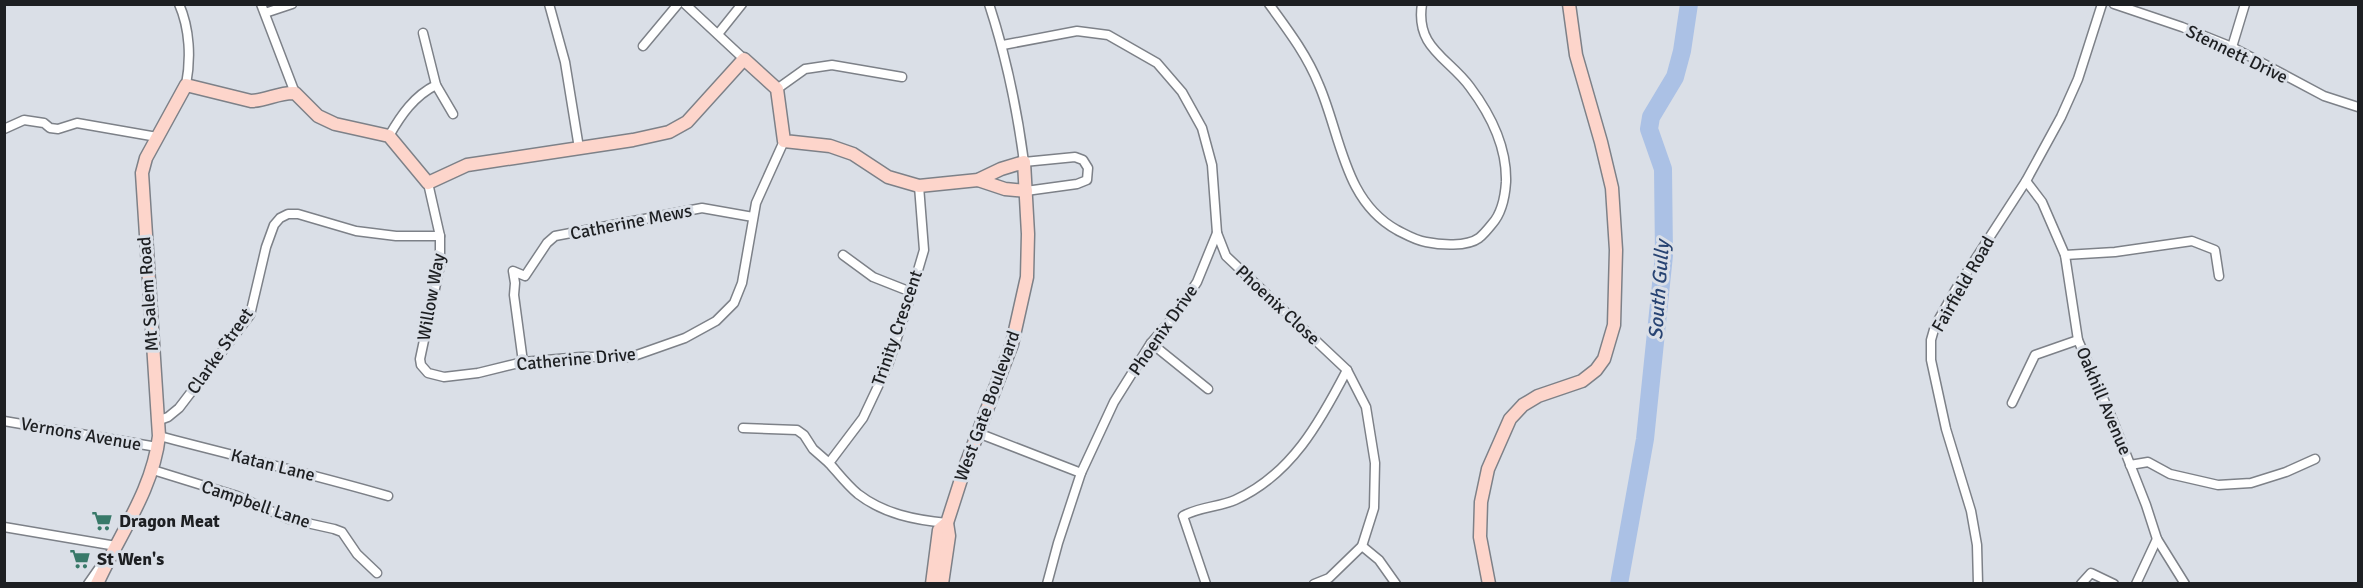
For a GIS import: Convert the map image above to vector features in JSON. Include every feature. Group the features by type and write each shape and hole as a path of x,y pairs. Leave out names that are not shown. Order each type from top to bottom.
{"street":[{"name":"Mt Salem Road","path":"97,584 153,470 158,442 141,188 146,158 186,86 189,53 185,19 179,4"},
{"path":"292,4 263,9 295,93 318,116 335,124 389,136 399,119 418,96 436,85"},
{"path":"549,4 565,62 579,148"},
{"path":"643,46 678,4"},
{"path":"685,4 777,89 784,141 830,146 853,154 888,177 919,186 978,180 1000,169 1024,162 1075,158 1086,162 1089,174 1087,180 1077,184 1026,190 1005,189 978,180"},
{"path":"718,34 742,4"},
{"name":"West Gate Boulevard","path":"942,584 949,536 947,523 1012,344 1027,277 1026,190 1020,133 1003,45 989,4"},
{"path":"1269,4 1300,46 1320,85 1346,167 1364,202 1387,224 1417,240 1446,246 1478,239 1497,219 1506,196 1507,163 1498,132 1469,85 1433,51 1420,17 1422,4"},
{"path":"1489,584 1480,537 1481,502 1488,469 1510,419 1523,405 1538,396 1582,381 1596,370 1604,358 1614,325 1616,250 1612,188 1602,142 1576,55 1569,4"},
{"name":"Fairfield Road","path":"1978,584 1977,545 1971,511 1946,429 1931,360 1931,340 1935,326 1956,289 2026,181 2061,117 2078,79 2102,4"},
{"name":"Stennett Drive","path":"2114,4 2232,47 2324,96 2358,107"},
{"path":"2232,47 2245,4"},
{"name":"Phoenix Drive","path":"1003,45 1077,31 1108,35 1157,63 1182,92 1202,128 1212,165 1217,233 1197,282 1176,314 1151,343 1114,402 1081,473 1047,584"},
{"path":"423,33 436,85 453,114"},
{"path":"428,183 467,165 669,132 687,122 744,59"},
{"path":"777,89 805,69 832,65 902,77"},
{"path":"186,86 251,102 281,94 295,93"},
{"path":"4,129 24,120 44,123 50,128 58,129 77,123 157,137"},
{"name":"Willow Way","path":"389,136 428,183 440,236 440,265 420,358 421,365"},
{"name":"Catherine Drive","path":"421,365 428,373 444,377 478,373 523,362 581,357 631,357 685,338 716,321 734,303 742,283 756,203 784,141"},
{"name":"Oakhill Avenue","path":"2026,181 2042,202 2065,255 2078,340 2130,465 2157,539 2185,584"},
{"name":"Trinity Crescent","path":"829,463 863,418 888,365 924,250 919,186"},
{"name":"Catherine Mews","path":"523,362 513,271 525,276 547,243 555,236 702,208 753,217"},
{"name":"Clarke Street","path":"157,421 168,417 179,408 250,315 266,247 274,225 280,218 288,214 298,214 356,231 396,236 440,236"},
{"name":"Phoenix Close","path":"1217,233 1226,256 1347,370 1366,407 1375,463 1374,508 1362,546 1329,578 1314,584"},
{"path":"2065,255 2115,252 2192,241 2215,250 2220,276"},
{"path":"843,255 873,277 911,292"},
{"path":"2012,403 2035,355 2078,340"},
{"path":"1151,343 1208,389"},
{"path":"1206,584 1183,516 1234,501 1262,486 1279,471 1311,434 1347,370"},
{"name":"Vernons Avenue","path":"4,421 158,442"},
{"path":"743,428 797,430 857,493 875,505 908,517 947,523"},
{"path":"978,433 1081,473"},
{"name":"Katan Lane","path":"158,442 299,470 388,496"},
{"path":"2130,465 2148,462 2170,474 2218,485 2251,483 2286,472 2315,459"},
{"name":"Campbell Lane","path":"153,470 237,496 289,519 342,532 357,554 377,573"},
{"name":"West Gate Boulevard","path":"932,584 939,530 947,523"},
{"path":"4,527 116,546 88,584"},
{"path":"2136,584 2157,539"},
{"path":"1362,546 1379,560 1396,584"},
{"path":"2081,584 2091,573 2114,584"}],"waterway":[{"name":"South Gully","path":"1619,584 1645,439 1664,255 1663,169 1649,129 1651,117 1675,77 1682,51 1689,4"}],"place":[{"name":"Dragon Meat","path":"102,521"},
{"name":"St Wen's","path":"80,559"}]}
